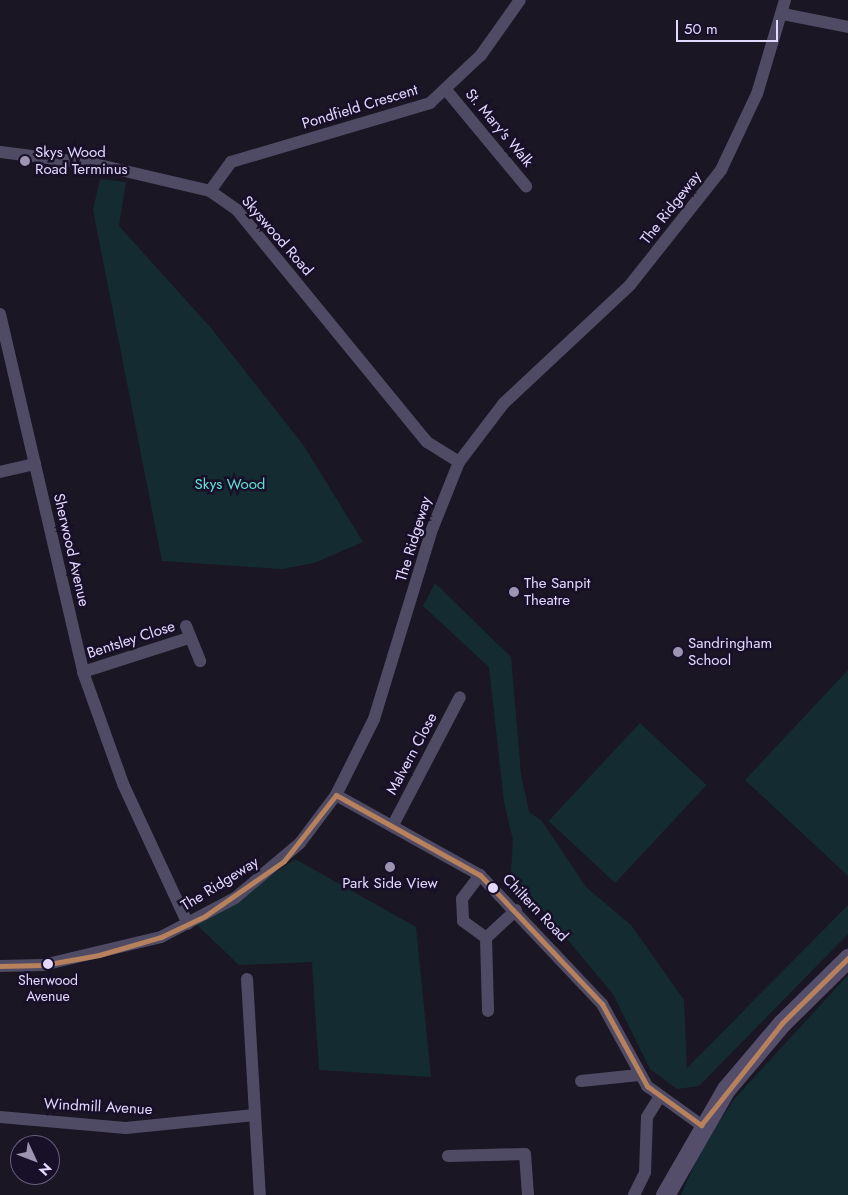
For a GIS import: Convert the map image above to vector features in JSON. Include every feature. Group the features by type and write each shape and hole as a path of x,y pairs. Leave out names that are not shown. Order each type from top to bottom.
{"street":[{"name":"Pondfield Crescent","path":"210,191 230,162 412,111 447,91 481,55 520,0"},
{"name":"The Ridgeway","path":"0,966 43,965 98,955 188,924 235,898 284,861 336,794 374,719 431,532 459,462 504,402 654,257 721,170 757,94 783,14 785,0"},
{"path":"783,14 848,27"},
{"name":"St. Mary's Walk","path":"447,91 526,186"},
{"name":"Skyswood Road","path":"0,152 94,164 210,191 237,210 427,442 459,462"},
{"name":"Sherwood Avenue","path":"0,314 83,672 123,784 188,924"},
{"path":"0,472 35,464"},
{"name":"Bentsley Close","path":"83,672 188,632 200,662"},
{"name":"Malvern Close","path":"393,825 460,697"},
{"name":"Chiltern Road","path":"336,794 480,875 516,910 602,1004 639,1075 659,1098 701,1125"},
{"path":"480,875 462,898 460,912 486,938 488,1011"},
{"path":"486,938 516,910"},
{"path":"665,1195 701,1125 775,1030 848,958"},
{"path":"247,979 260,1195"},
{"path":"581,1081 639,1075"},
{"path":"634,1195 645,1172 647,1118 659,1098"},
{"name":"Windmill Avenue","path":"0,1117 126,1128 254,1115"},
{"path":"448,1156 525,1154 528,1195"}],"green space":[{"name":"Skys Wood","path":"100,179 126,182 119,226 211,328 304,446 363,542 314,563 282,569 162,561 93,210"},
{"path":"435,583 511,657 521,774 529,812 542,821 586,887 631,925 684,1000 687,1068 848,905 848,934 699,1086 677,1089 650,1069 613,994 511,872 513,840 504,802 489,667 423,606"},
{"path":"848,670 848,876 745,780"},
{"path":"640,723 707,785 615,883 549,821"},
{"path":"295,859 416,927 431,1077 319,1070 312,962 239,965 197,925"},
{"path":"848,975 848,1195 681,1195 701,1149 735,1098"}],"transit line":[{"path":"336,795 480,875 602,1004 647,1086 701,1125"},
{"path":"0,966 43,965 99,955 161,937 205,916 284,861 336,795"},
{"path":"701,1125 782,1023 848,958"}],"place":[{"name":"Skys Wood Road Terminus","path":"25,161"},
{"name":"The Sanpit Theatre","path":"514,592"},
{"name":"Sandringham School","path":"678,652"},
{"name":"Park Side View","path":"390,867"},
{"name":"Sherwood Avenue","path":"48,964"}]}
